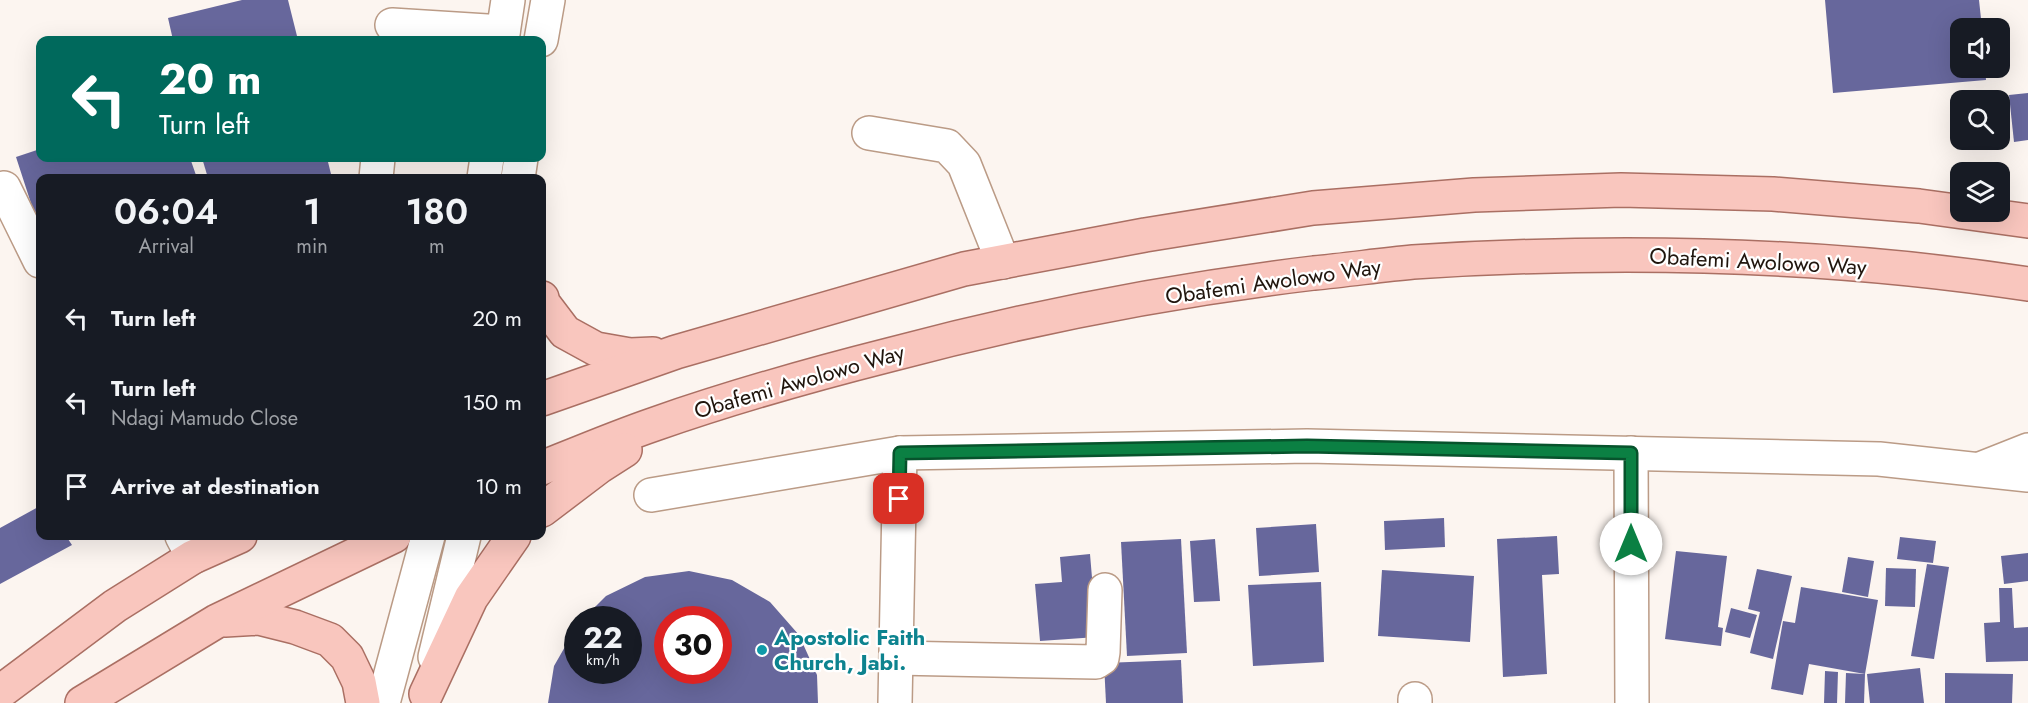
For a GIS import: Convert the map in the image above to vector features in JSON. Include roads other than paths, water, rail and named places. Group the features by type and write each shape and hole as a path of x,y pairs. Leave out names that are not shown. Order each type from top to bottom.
{"main road":[{"path":"546,398 676,352 964,269 1145,235 1313,208 1474,195 1621,190 1773,194 1919,206 2028,221"},
{"name":"Obafemi Awolowo Way","path":"546,466 676,417 818,373 979,332 1106,305 1244,281 1410,262 1566,256 1709,256 1858,264 2028,284"},
{"path":"546,307 565,332 596,349 630,355 676,352"},
{"path":"546,507 600,466 676,417"},
{"path":"0,692 115,606 188,546 219,540"},
{"path":"82,703 217,621 386,540"},
{"path":"425,698 471,598 511,540"},
{"path":"217,621 259,618 295,627 330,640 347,657 359,682 363,703"}],"street":[{"path":"392,22 503,36 508,0"},
{"path":"542,36 548,0"},
{"path":"869,133 947,146 964,164 1003,262"},
{"path":"4,189 36,253"},
{"path":"651,495 900,453 1307,446 1879,459 2028,475"},
{"path":"1979,470 2028,450"},
{"path":"895,703 900,453"},
{"path":"1631,453 1632,703"},
{"path":"383,703 427,540"},
{"path":"425,698 463,540"},
{"path":"896,658 1096,662 1102,658 1103,652 1105,590"}],"place":[{"name":"Apostolic Faith Church, Jabi.","path":"762,650"}]}
